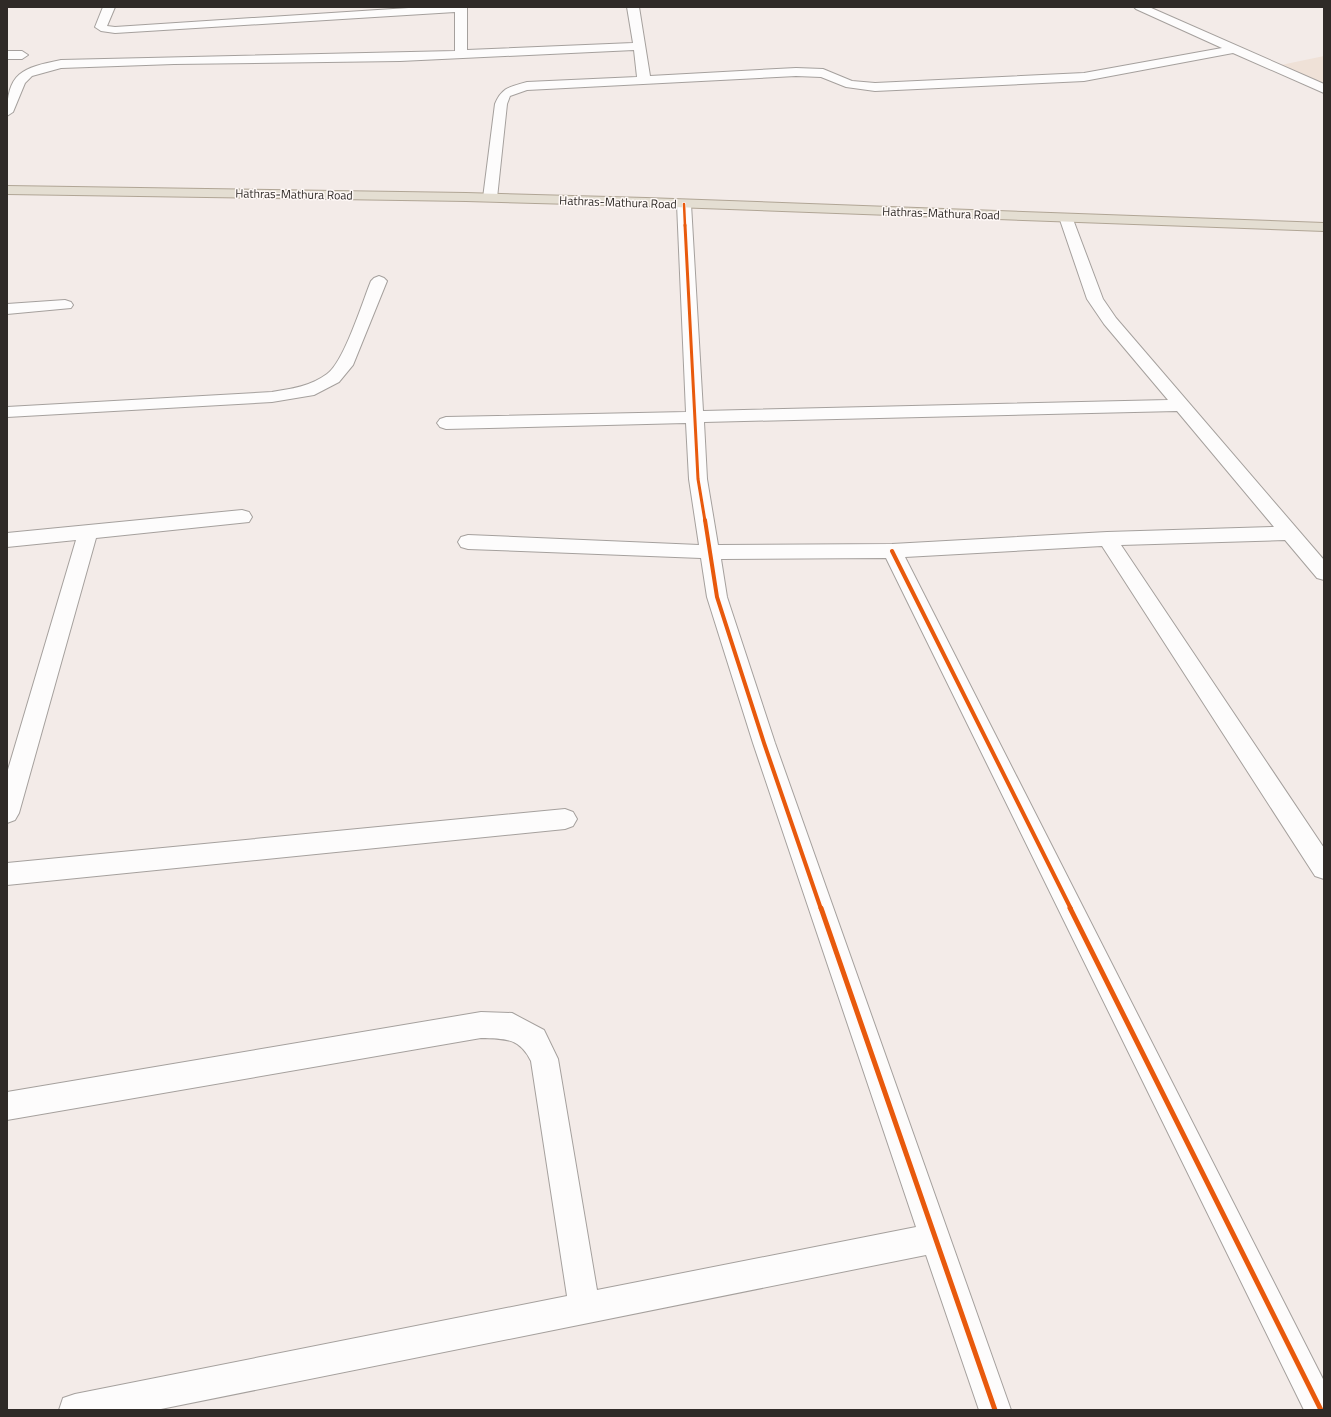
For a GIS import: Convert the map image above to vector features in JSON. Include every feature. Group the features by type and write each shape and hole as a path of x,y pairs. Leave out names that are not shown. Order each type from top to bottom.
{"highway":[{"name":"Hathras-Mathura Road","path":"7,190 490,198 1324,227"}],"street":[{"path":"109,7 101,27 105,30 461,8 461,54"},
{"path":"633,7 644,80"},
{"path":"1140,7 1324,89"},
{"path":"7,112 20,82 28,73 41,68 62,64 461,54 639,46"},
{"path":"490,198 501,104 505,94 515,89 527,86 811,72 823,73 850,84 870,87 1054,80 1111,72 1234,49"},
{"path":"7,55 22,55"},
{"path":"684,204 698,479 717,597 764,743 995,1410"},
{"path":"1066,217 1095,299 1110,321 1324,573"},
{"path":"7,412 272,396 308,391 333,378 345,365 379,281"},
{"path":"7,309 65,305"},
{"path":"446,423 1182,405"},
{"path":"7,540 242,517"},
{"path":"7,813 88,532"},
{"path":"468,542 710,552 892,551 1106,539 1290,533"},
{"path":"1106,539 1324,868"},
{"path":"892,551 1321,1410"},
{"path":"7,874 565,819"},
{"path":"7,1106 481,1025 512,1026 534,1039 544,1059 584,1308"},
{"path":"75,1410 935,1238"}],"shaded area":[{"path":"1324,56 1324,86 1281,65"}],"cycle path":[{"path":"684,204 698,479 717,597 764,743 995,1410"},
{"path":"892,551 1321,1410"}]}
